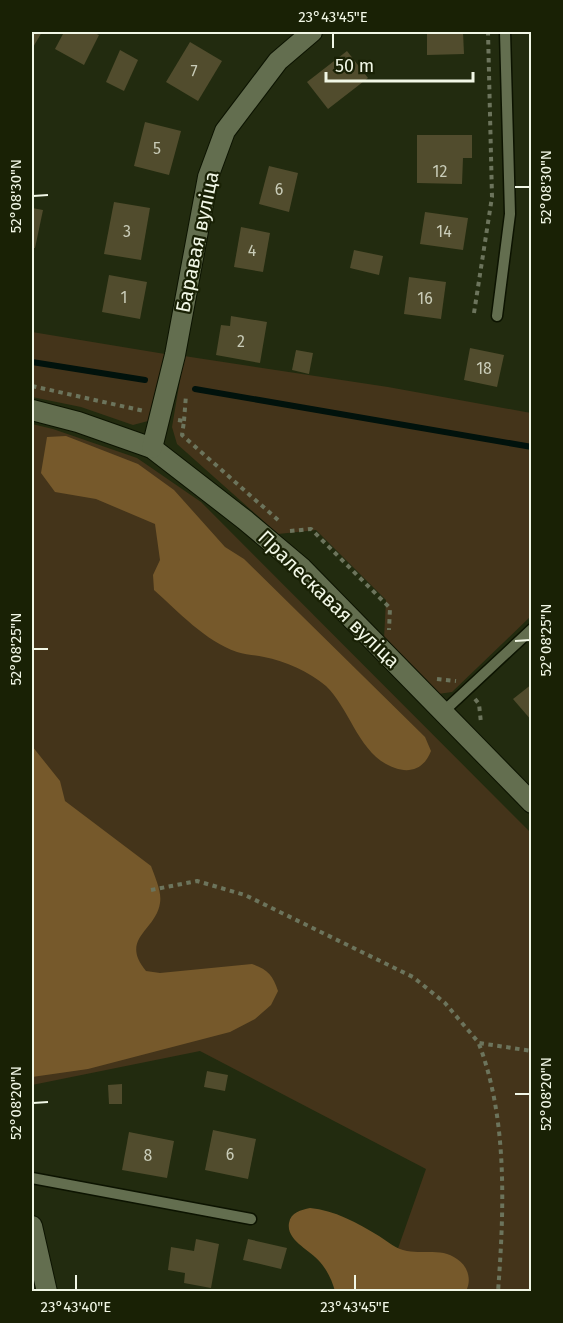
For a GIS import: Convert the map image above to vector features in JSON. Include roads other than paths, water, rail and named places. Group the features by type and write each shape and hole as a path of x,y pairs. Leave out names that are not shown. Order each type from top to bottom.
{"street":[{"name":"Баравая вуліца","path":"152,448 175,355 208,177 225,131 278,62 312,32"},
{"name":"Пралескавая вуліца","path":"32,410 78,422 152,448 245,520 302,568 531,803"},
{"path":"32,1226 47,1292"}],"lane":[{"path":"497,316 510,213 505,32"},
{"path":"443,712 531,629"},
{"path":"32,1178 251,1219"}],"waterway":[{"path":"32,362 145,380"},
{"path":"195,389 532,447"}]}
